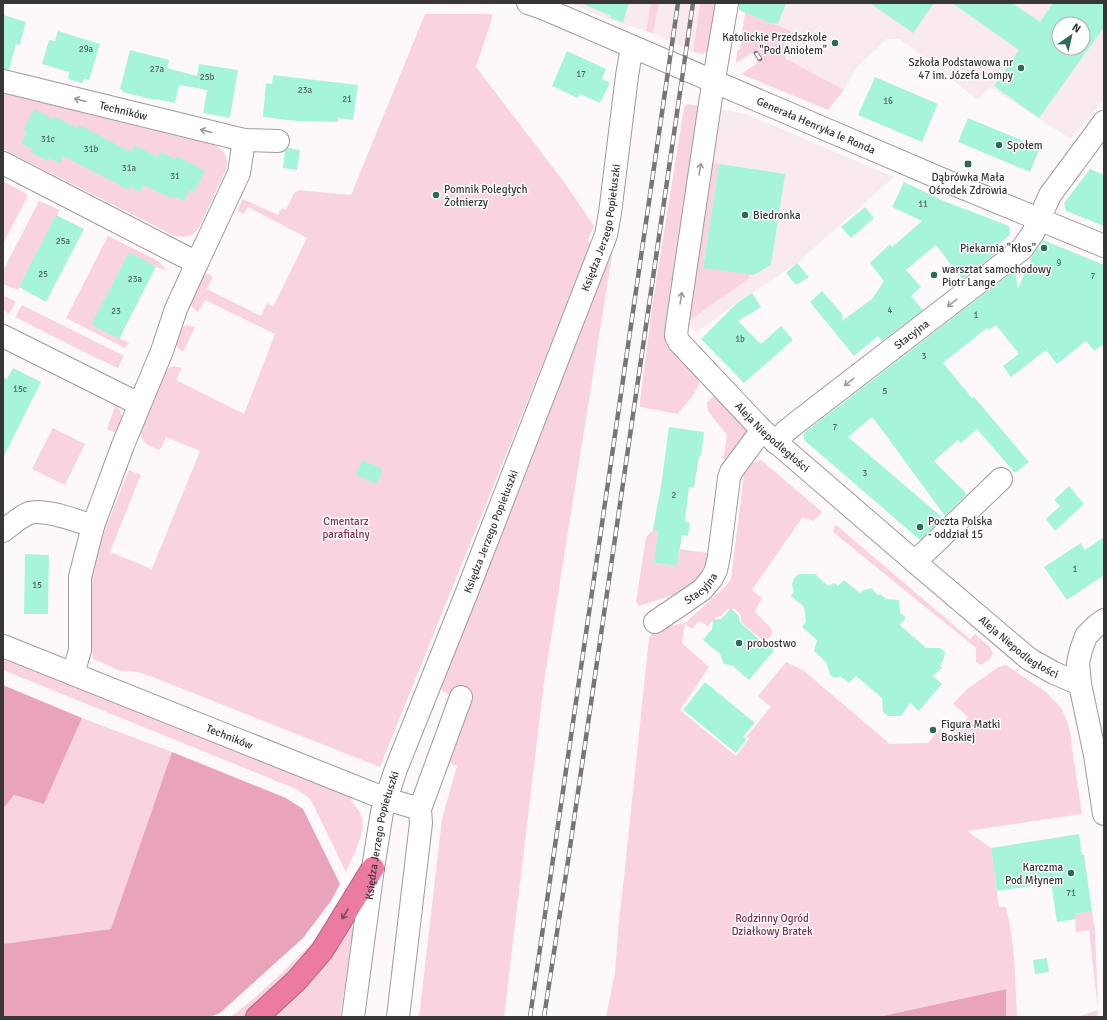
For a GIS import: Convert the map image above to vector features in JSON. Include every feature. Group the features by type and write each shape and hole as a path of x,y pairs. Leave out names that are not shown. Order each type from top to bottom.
{"highway":[{"path":"257,1017 296,981 322,951 373,868"}],"street":[{"name":"Generała Henryka le Ronda","path":"528,3 800,117 951,183 1104,246"},
{"name":"Aleja Niepodległości","path":"727,3 677,326 676,336 679,342 769,436 915,562 1029,659 1054,673 1080,684"},
{"name":"Księdza Jerzego Popiełuszki","path":"353,1017 382,812 396,769 470,585 606,235 627,76 633,47"},
{"name":"Techników","path":"3,81 244,140 278,141"},
{"name":"Stacyjna","path":"655,622 702,590 712,578 716,570 719,556 731,472 769,436 785,432 1022,249 1033,233 1050,195 1104,122"},
{"path":"73,674 80,650 80,577 93,526 139,404 162,351 176,309 239,173 244,140"},
{"path":"3,163 197,263"},
{"path":"3,336 139,404"},
{"path":"915,562 1001,479"},
{"path":"3,531 28,514 36,511 51,513 93,526"},
{"path":"1104,620 1086,636 1078,663 1080,684 1095,755 1104,814"},
{"name":"Techników","path":"3,646 386,799 420,809"},
{"path":"398,1017 421,823 420,809 461,697"}],"shaded area":[{"path":"570,3 651,3 646,31 610,20"},
{"path":"659,3 700,3 693,52 653,33"},
{"name":"Szkoła Podstawowa nr 47 im. Józefa Lompy","path":"745,3 1104,3 1104,98 1071,139 990,87 978,100 900,39 887,39 856,68 844,90 787,60 784,47 791,31 743,12"},
{"path":"721,109 746,114 894,177 797,263 731,307 696,333 686,323"},
{"path":"3,685 82,718 44,804 14,795 3,809"},
{"path":"172,752 286,798 303,809 340,884 331,901 303,938 220,1013 210,1017 3,1017 3,944 111,929"},
{"path":"1006,989 1006,1017 878,1017"}],"green space":[{"path":"651,3 659,3 653,33 646,31"},
{"path":"700,3 718,3 711,45 703,54 693,52"},
{"path":"745,12 791,31 784,47 786,59 844,90 828,110 741,74 758,63 752,53 736,63 737,51 740,49"},
{"name":"Cmentarz parafialny","path":"425,14 492,14 492,19 476,67 564,182 594,226 588,240 591,244 380,767 155,678 138,672 121,671 93,659 90,637 91,578 104,532 129,470 141,475 110,552 152,569 200,451 166,437 159,450 149,445 142,438 140,431 165,370 174,366 182,368 176,380 244,414 275,334 205,300 198,312 189,302 199,275 208,274 213,277 207,289 261,316 267,303 273,307 307,238 248,207 244,214 239,212 238,209 243,199 278,215 282,208 286,210 294,193 299,190 351,195"},
{"path":"3,93 214,145 221,149 227,162 226,170 198,229 190,236 180,237 173,235 3,149"},
{"path":"687,104 700,106 671,323 700,376 700,381 696,391 678,414 640,407 640,401 652,308 684,107"},
{"path":"713,162 719,164 703,267 749,274 748,279 686,323"},
{"path":"3,181 28,195 3,244"},
{"path":"39,201 60,210 18,290 3,284 3,271"},
{"path":"108,236 157,260 168,271 156,267 129,253 92,325 129,343 125,348 66,318"},
{"path":"613,249 544,683 504,1017 419,1017 442,819 457,766 445,761 468,701 443,692 441,684 609,255"},
{"path":"3,295 16,302 9,314 3,310"},
{"path":"22,305 124,356 118,368 15,317"},
{"path":"187,325 195,327 183,352 175,343 181,327"},
{"path":"715,395 750,429 736,452 723,461 727,435 708,411 707,402"},
{"path":"116,404 123,418 118,434 107,429"},
{"path":"53,428 85,444 65,485 32,469"},
{"name":"Rodzinny Ogród Działkowy Bratek","path":"761,460 822,512 814,521 802,518 752,590 762,598 755,612 771,628 772,634 768,639 762,640 741,622 741,615 734,609 728,609 721,616 716,617 708,626 699,621 692,629 685,624 682,643 709,667 680,710 736,756 749,739 746,737 771,707 758,696 786,662 803,670 890,744 928,743 940,729 951,737 968,717 953,704 966,690 998,667 1006,665 1046,692 1062,709 1069,727 1082,814 967,831 991,848 999,907 1006,907 1009,920 1018,1017 1006,1017 1005,989 878,1017 606,1017 615,972 619,920 649,638 653,631 657,628 685,623 725,587 731,579 745,466"},
{"path":"835,524 970,639 975,634 990,647 993,653 989,660 981,665 976,662 976,648 833,532"},
{"path":"653,530 658,531 654,563 677,566 680,549 715,554 694,588 639,606 636,602 646,537"},
{"path":"3,656 352,795 351,800 360,813 363,824 358,845 346,872 314,806 309,798 296,789 3,670"},
{"path":"82,718 172,752 111,930 3,944 3,809 14,795 44,804"},
{"path":"1092,911 1095,929 1098,1010 1089,930 1076,932 1075,914"},
{"path":"351,926 354,928 340,1017 276,1016 321,969 340,944"},
{"path":"325,929 314,948 249,1013 243,1017 230,1017 268,986"},
{"path":"1098,1010 1097,1017 1077,1017"}],"building":[{"path":"581,3 629,3 623,22 610,18 611,16"},
{"path":"739,3 786,3 778,24 768,22 739,10"},
{"path":"870,3 934,3 913,33"},
{"path":"952,3 1012,3 1040,22 1053,3 1104,3 1104,27 1091,45 1091,16 1051,16 1051,56 1083,56 1039,118 994,86 1019,50"},
{"path":"3,15 26,22 20,45 16,44 9,70 3,69"},
{"path":"58,31 100,44 89,80 84,79 82,83 68,79 69,72 42,64 49,40 55,41"},
{"path":"130,50 169,60 167,68 197,76 199,64 238,70 230,118 203,113 207,90 179,85 175,103 122,92 123,90 120,89"},
{"path":"567,51 606,69 602,79 610,83 600,103 580,94 578,98 552,86"},
{"path":"273,75 358,85 353,120 338,118 338,122 297,121 263,117 266,83 272,84"},
{"path":"875,77 938,104 922,142 858,115"},
{"path":"34,109 52,119 54,116 77,128 79,125 131,152 135,145 158,157 161,152 175,159 177,156 205,171 194,192 190,190 184,201 173,196 172,199 144,185 140,192 130,187 129,190 63,156 60,164 49,158 48,161 30,152 32,149 21,144 27,132 23,130"},
{"name":"Społem","path":"968,118 1040,148 1030,172 958,142"},
{"path":"288,148 300,150 297,170 283,168 285,151"},
{"name":"Biedronka","path":"719,164 785,174 771,265 753,275 703,268"},
{"path":"1090,169 1104,175 1104,226 1066,211 1064,203"},
{"path":"904,182 944,201 1009,226 1010,235 995,247 1000,250 962,279 936,245 906,270 921,287 911,296 923,310 882,341 878,336 854,356 810,302 822,291 843,315 842,321 872,299 884,281 870,263 890,244 892,247 922,221 892,207"},
{"path":"865,207 874,218 851,238 841,227"},
{"path":"56,215 84,229 46,302 19,287"},
{"path":"1043,240 1104,265 1104,344 1094,351 1086,341 1057,364 1046,350 1011,377 1003,366 1019,354 996,325 989,330 987,328 943,363 1029,462 1015,473 977,429 961,443 958,440 934,461 967,494 945,516 872,417 848,437 943,518 920,540 804,440 804,433 1015,270 1018,289 1032,256"},
{"path":"129,252 156,267 119,339 91,325"},
{"path":"797,263 809,277 796,285 786,273"},
{"path":"752,293 761,307 738,321 761,344 781,326 793,340 744,383 701,339 737,303"},
{"path":"13,368 41,382 3,458 3,377 7,379"},
{"path":"669,427 704,432 701,456 699,456 694,488 689,487 685,521 690,523 688,536 682,535 677,566 654,563 658,531 653,530"},
{"path":"362,460 383,469 377,484 356,475"},
{"path":"1069,486 1084,504 1055,531 1046,519 1060,506 1054,500"},
{"path":"1104,537 1104,575 1067,600 1044,567 1081,543 1085,550"},
{"path":"25,554 49,555 48,614 24,614"},
{"path":"799,574 815,574 828,586 834,583 838,586 844,580 860,593 871,588 878,595 880,594 886,599 899,600 900,612 906,618 900,625 926,648 940,648 945,652 940,666 942,668 933,676 942,684 919,711 910,703 901,716 888,716 883,712 882,698 856,676 849,683 840,676 835,678 830,675 826,662 814,651 817,640 802,627 806,622 804,607 791,596 794,592 792,584 794,578"},
{"name":"probostwo","path":"731,608 739,616 740,622 761,641 768,641 773,645 773,652 749,680 733,666 724,664 720,654 703,640 712,629 713,619 721,619"},
{"path":"705,682 755,723 743,737 747,739 736,753 683,710"},
{"path":"1079,834 1082,855 1084,855 1092,911 1075,914 1076,919 1057,922 1051,883 997,891 991,848"},
{"path":"1047,958 1049,972 1035,974 1033,960"}],"railway":[{"path":"530,1017 678,3"},
{"path":"544,1017 693,3"},
{"path":"756,53 760,59"}],"place":[{"name":"Katolickie Przedszkole \"Pod Aniołem\"","path":"835,43"},
{"name":"Szkoła Podstawowa nr 47 im. Józefa Lompy","path":"1021,68"},
{"name":"Społem","path":"999,145"},
{"name":"Dąbrówka Mała Ośrodek Zdrowia","path":"968,164"},
{"name":"Pomnik Poległych Żołnierzy","path":"436,195"},
{"name":"Biedronka","path":"745,215"},
{"name":"Piekarnia \"Kłos\"","path":"1044,248"},
{"name":"warsztat samochodowy Piotr Lange","path":"934,275"},
{"name":"Poczta Polska - oddział 15","path":"920,527"},
{"name":"probostwo","path":"739,643"},
{"name":"Figura Matki Boskiej","path":"933,730"},
{"name":"Karczma Pod Młynem","path":"1071,873"}]}
